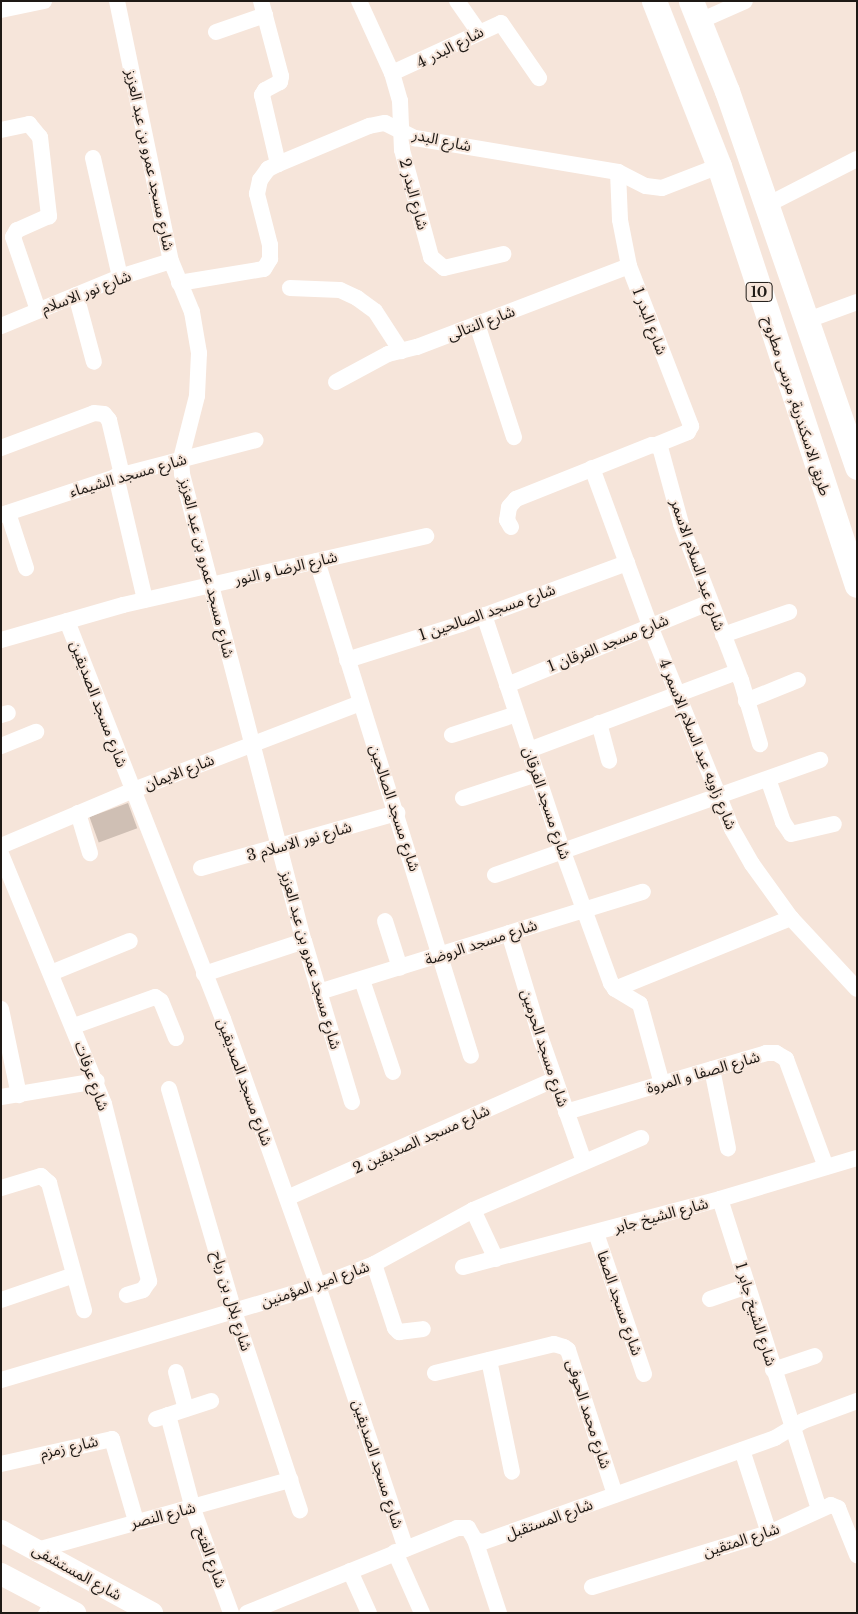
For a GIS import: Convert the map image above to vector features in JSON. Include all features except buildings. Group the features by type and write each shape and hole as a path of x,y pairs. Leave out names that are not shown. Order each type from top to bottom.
{"main road":[{"name":"طريق الاسكندرية, مرسى مطروح","path":"654,1 719,166 857,585"},
{"name":"10","path":"695,11 808,320 857,467"}],"street":[{"path":"1,10 44,1"},
{"name":"شارع مسجد عمرو بن عبد العزيز","path":"117,1 171,260 192,312 199,353 198,396 181,459 251,743 304,941 352,1102"},
{"name":"شارع البدر 2","path":"359,1 392,73 400,101 402,150 431,257 436,264 444,268 503,254"},
{"path":"457,1 479,32"},
{"path":"695,11 744,1"},
{"path":"216,32 263,8 281,76 276,86 264,90 261,102 278,164"},
{"name":"شارع البدر 4","path":"392,73 494,24 505,26 539,78"},
{"name":"شارع البدر","path":"179,283 264,268 270,259 270,245 258,194 260,180 268,169 369,126 385,123 415,138 618,172 646,186 662,188 719,166"},
{"path":"1,130 29,124 40,137 50,216 17,230 13,237 38,310"},
{"path":"93,158 120,277"},
{"path":"767,205 857,159"},
{"name":"شارع البدر 1","path":"618,172 620,220 628,266 690,426 688,432 656,445"},
{"name":"شارع نور الاسلام","path":"1,326 120,277 171,260"},
{"name":"شارع النتالى","path":"336,382 388,354 477,324 628,266"},
{"path":"290,288 340,290 357,298 375,311 401,351"},
{"path":"76,295 94,362"},
{"path":"808,320 857,302"},
{"path":"477,324 514,437"},
{"path":"1,448 94,413 104,414 109,420 144,600"},
{"name":"شارع مسجد الشيماء","path":"4,514 119,476 256,440"},
{"path":"511,527 507,520 509,507 516,499 592,468 656,445"},
{"name":"شارع عبد السلام الاسمر","path":"656,445 663,451 681,524 737,672 760,744"},
{"name":"شارع زاويه عبد السلام الاسمر 4","path":"592,468 650,626 718,797 752,864 792,918 857,989"},
{"path":"4,514 26,568"},
{"name":"شارع الرضا و النور","path":"1,640 144,600 426,536"},
{"name":"شارع مسجد الصالحين","path":"317,561 360,703 442,955 471,1056"},
{"name":"شارع مسجد الصالحين 1","path":"347,660 484,615 627,563"},
{"name":"شارع مسجد الفرقان 1","path":"507,685 710,602"},
{"path":"723,635 789,612"},
{"name":"شارع مسجد الفرقان","path":"484,615 563,852 615,989"},
{"name":"شارع مسجد الصديقين","path":"67,621 204,974 287,1198 318,1286 422,1613"},
{"path":"529,750 737,672"},
{"path":"746,701 798,680"},
{"name":"شارع الايمان","path":"1,846 132,790 360,703"},
{"path":"452,735 517,714"},
{"path":"599,723 609,761"},
{"path":"1,746 36,732"},
{"path":"495,875 820,760"},
{"path":"463,798 537,774"},
{"path":"768,779 782,822 791,834 834,824"},
{"path":"78,813 90,853"},
{"name":"شارع نور الاسلام 3","path":"201,868 397,813"},
{"name":"شارع عرفات","path":"1,854 96,1081 149,1281 143,1290 127,1295"},
{"name":"شارع مسجد الروضة","path":"319,992 643,892"},
{"path":"615,989 792,918"},
{"path":"385,922 400,968"},
{"name":"شارع مسجد الحرمين","path":"509,933 555,1080 584,1162"},
{"path":"51,973 130,941"},
{"path":"204,974 304,941"},
{"path":"362,980 393,1072"},
{"path":"615,989 640,1004 662,1084"},
{"path":"74,1026 155,997 161,1001 176,1038"},
{"path":"1,1008 19,1095"},
{"name":"شارع الصفا و المروة","path":"566,1112 766,1053 776,1053 786,1059 826,1167"},
{"path":"712,1069 728,1148"},
{"name":"شارع مسجد الصديقين 2","path":"287,1198 555,1080"},
{"path":"1,1097 96,1081"},
{"name":"شارع بلال بن رباح","path":"169,1089 234,1311 300,1510"},
{"name":"شارع امير المؤمنين","path":"1,1380 318,1286 374,1264 474,1210 641,1138"},
{"name":"شارع الشيخ جابر","path":"463,1267 720,1199 857,1158"},
{"path":"1,1188 41,1176 49,1182 84,1310"},
{"name":"شارع الشيخ جابر 1","path":"720,1199 819,1510"},
{"path":"474,1210 496,1259"},
{"name":"شارع مسجد الصفا","path":"596,1233 644,1374"},
{"path":"374,1264 395,1328 400,1332 423,1329"},
{"path":"1,1300 74,1275"},
{"path":"710,1299 747,1286"},
{"name":"شارع محمد الحوفى","path":"436,1372 554,1344 568,1350 615,1495"},
{"path":"773,1370 814,1356"},
{"path":"489,1360 512,1472"},
{"path":"176,1372 186,1409 211,1401"},
{"name":"شارع المستقبل","path":"475,1540 483,1542 742,1450 857,1402"},
{"name":"شارع الفتح","path":"186,1409 162,1417 231,1613"},
{"name":"شارع زمزم","path":"1,1464 112,1439 136,1521"},
{"path":"742,1450 770,1533"},
{"name":"شارع النصر","path":"37,1550 136,1521 193,1508 290,1480"},
{"path":"819,1510 835,1505 852,1529 857,1555"},
{"name":"شارع المتقين","path":"592,1587 770,1533 819,1510"},
{"path":"247,1613 401,1550 463,1527 468,1528 475,1540 499,1613"},
{"name":"شارع المستشفى","path":"1,1531 152,1613"},
{"path":"350,1571 369,1613"},
{"path":"1,1574 46,1606 75,1613"}]}
